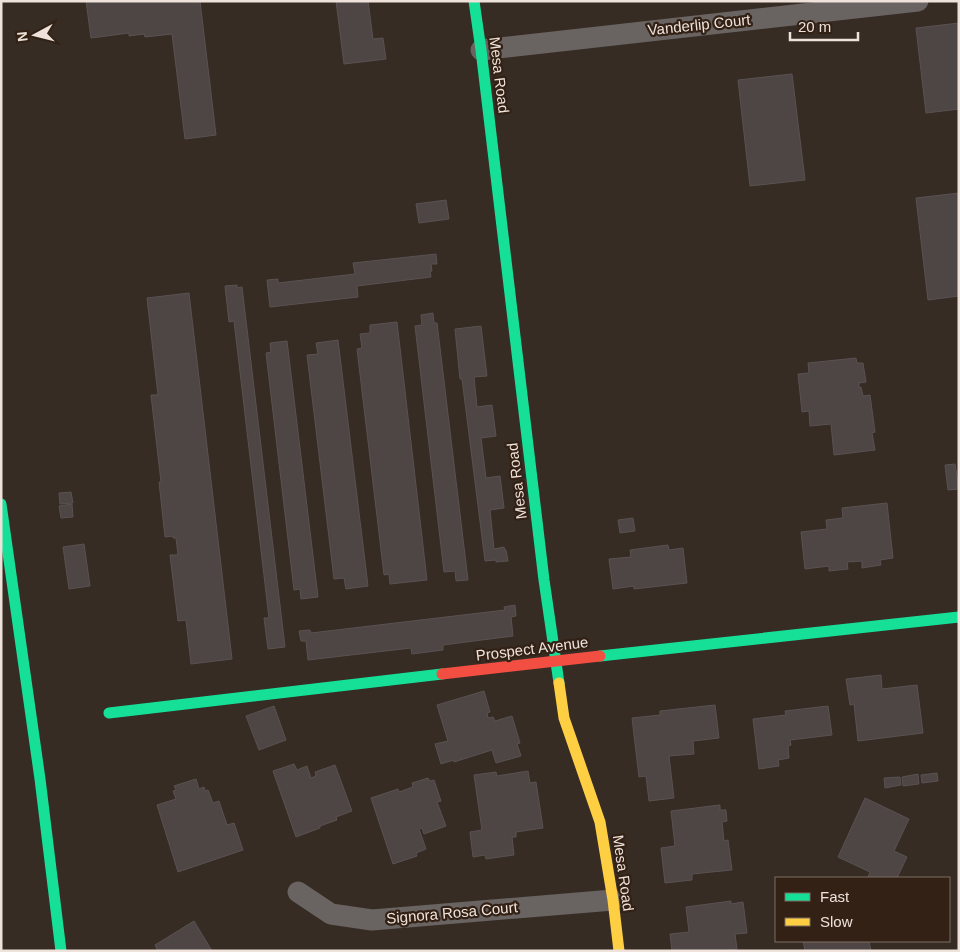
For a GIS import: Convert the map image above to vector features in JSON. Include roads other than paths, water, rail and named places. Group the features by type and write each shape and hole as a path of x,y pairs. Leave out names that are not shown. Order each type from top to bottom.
{"main road":[{"name":"Mesa Road","path":"474,1 555,661 564,718 600,822 619,951"},
{"path":"1,504 40,780 61,951"},
{"name":"Prospect Avenue","path":"109,713 555,661 959,617"}],"street":[{"name":"Vanderlip Court","path":"481,50 918,1"},
{"name":"Signora Rosa Court","path":"298,892 331,914 372,920 612,900"}]}
